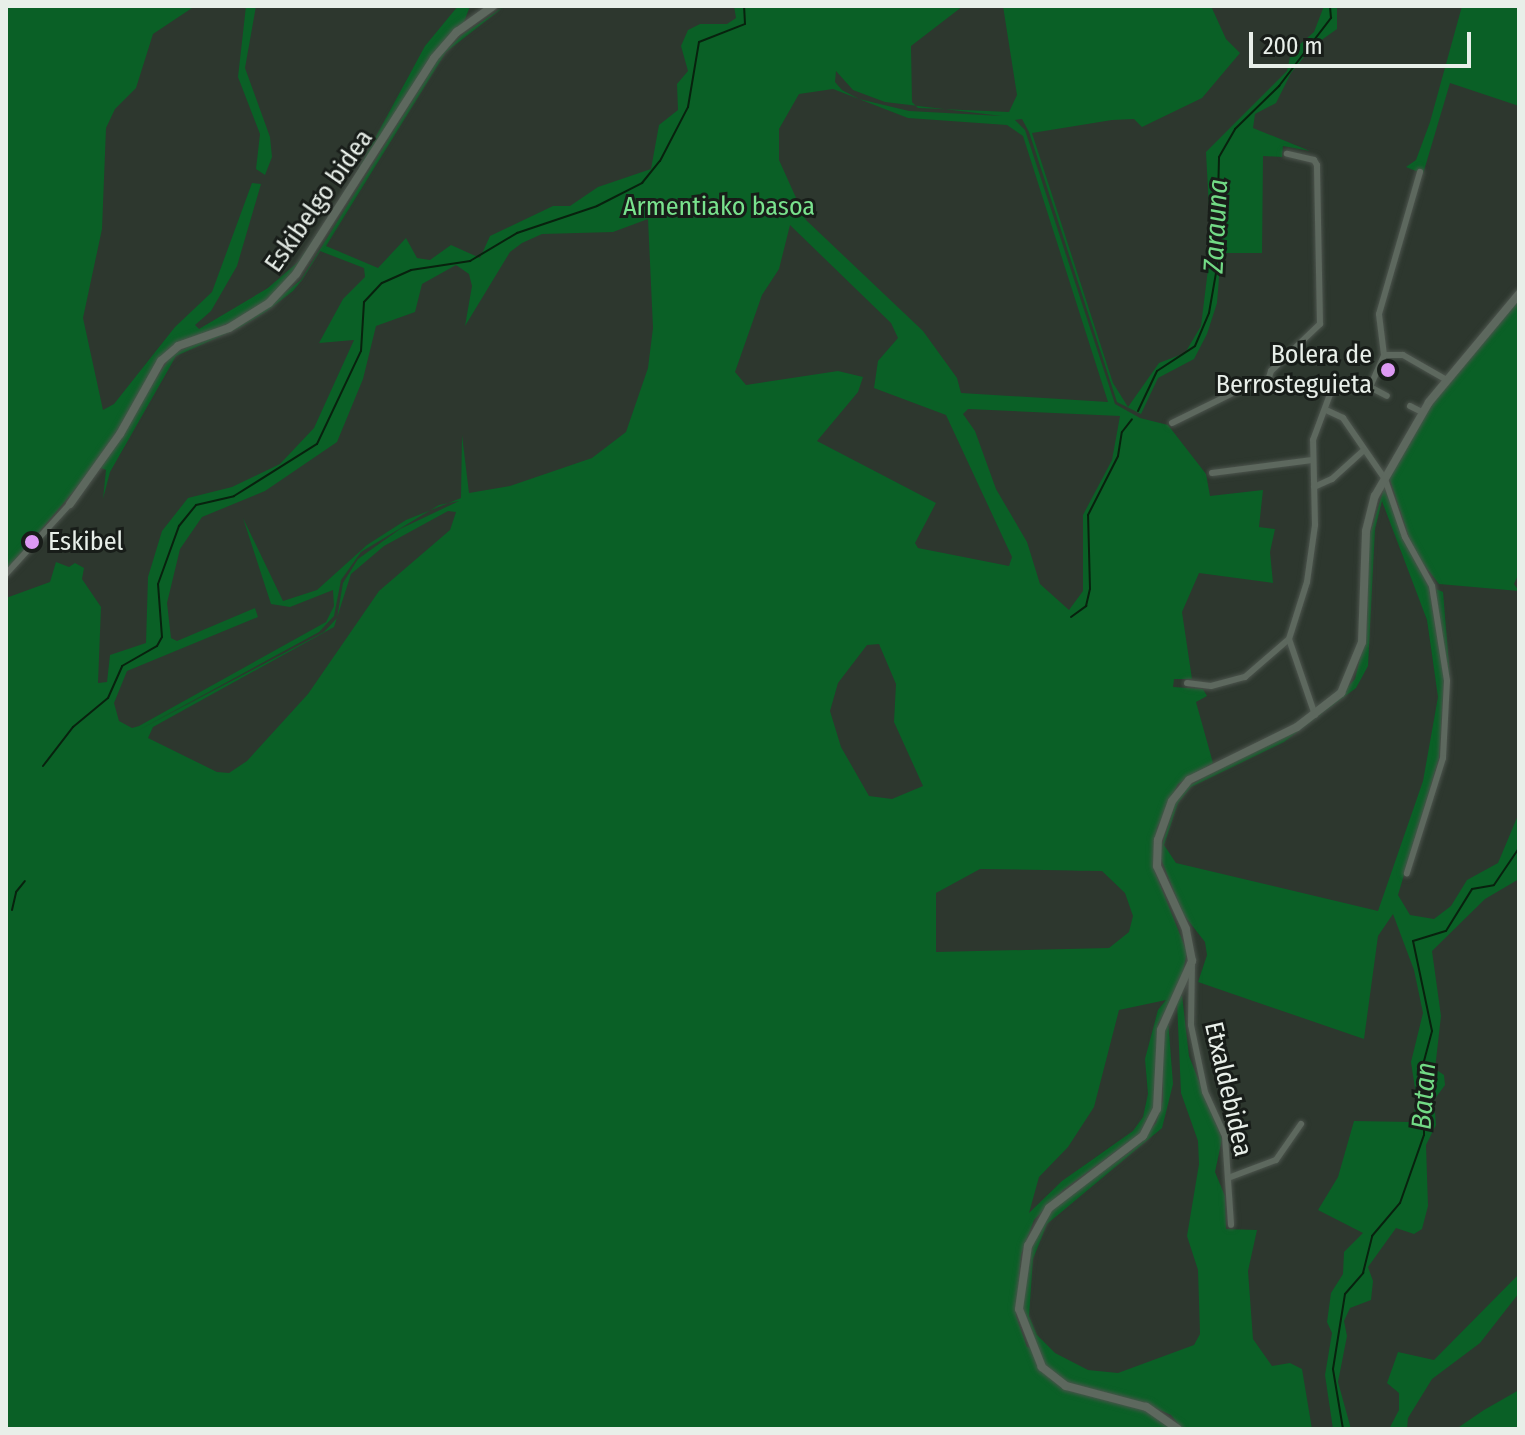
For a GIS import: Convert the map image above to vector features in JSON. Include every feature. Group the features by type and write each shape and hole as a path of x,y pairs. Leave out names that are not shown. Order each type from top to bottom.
{"street":[{"name":"Eskibelgo bidea","path":"70,504 120,434 161,361 178,346 229,328 269,303 296,274 434,58 457,32 493,6"},
{"path":"1267,384 1271,371 1320,324 1317,165 1293,152 1287,154"},
{"path":"1370,387 1384,355 1379,314 1420,172"},
{"path":"1178,1429 1158,1412 1077,1390 1050,1376 1030,1345 1018,1299 1028,1246 1041,1217 1134,1143 1154,1119 1159,1100 1161,1030 1192,961 1186,929 1157,866 1158,840 1172,801 1202,772 1315,715 1341,693 1359,657 1366,531 1385,479 1422,412 1445,379 1519,294"},
{"path":"1384,355 1403,355 1445,379"},
{"path":"1172,423 1182,422 1218,398 1267,384 1332,389 1370,387 1387,396"},
{"path":"1187,683 1211,686 1245,677 1289,639 1307,582 1314,487 1313,440 1332,389"},
{"path":"1410,406 1422,412"},
{"path":"1326,410 1343,418 1385,479 1405,537 1432,586 1447,681 1443,758 1407,873"},
{"path":"1314,487 1332,479 1363,451"},
{"path":"1212,473 1312,460"},
{"path":"6,574 70,504"},
{"path":"1289,639 1315,715"},
{"name":"Etxaldebidea","path":"1192,961 1196,1058 1225,1136 1231,1225"},
{"name":"Etxaldebidea","path":"1228,1178 1276,1160 1301,1124"}],"green space":[{"path":"6,6 195,6 153,34 136,88 115,109 106,128 102,229 83,318 103,410 114,404 175,327 212,292 252,183 261,184 237,266 211,311 195,325 199,329 268,288 298,262 348,188 425,46 458,6 470,6 464,22 497,6 440,49 305,266 257,311 169,348 95,466 6,571"},
{"path":"246,6 256,6 245,68 270,137 272,157 265,175 256,169 260,134 238,77"},
{"name":"Armentiako basoa","path":"505,6 446,52 326,246 378,268 406,238 417,258 430,260 451,245 480,258 490,236 553,206 570,206 598,187 651,169 659,125 678,110 677,84 688,71 681,46 688,30 700,24 727,24 736,18 734,6 963,6 911,46 912,102 916,106 885,102 853,90 836,71 835,82 842,90 859,99 909,111 1002,116 945,109 1009,112 1017,95 1003,6 1211,6 1226,39 1240,53 1202,98 1142,127 1134,119 1112,120 1032,133 1113,383 1128,407 1159,363 1185,353 1201,326 1211,245 1206,152 1287,71 1291,52 1314,32 1324,6 1337,6 1337,29 1313,46 1291,73 1276,103 1255,114 1253,128 1310,151 1283,146 1282,157 1263,156 1262,253 1221,253 1217,303 1207,334 1194,359 1158,378 1141,414 1117,402 1029,132 1022,119 1015,120 1025,130 1115,404 1140,418 1168,425 1206,474 1210,496 1263,490 1259,527 1275,529 1270,552 1273,583 1199,573 1182,612 1192,679 1174,679 1173,687 1203,689 1207,696 1196,702 1213,763 1178,784 1157,828 1153,867 1187,952 1181,982 1158,1024 1155,1105 1139,1134 1063,1190 1034,1220 1021,1255 1016,1316 1027,1347 1035,1349 1022,1305 1032,1246 1049,1211 1132,1150 1156,1123 1163,1100 1162,1042 1168,1019 1173,1084 1162,1128 1047,1224 1033,1259 1029,1316 1037,1335 1055,1353 1088,1370 1118,1373 1194,1345 1200,1334 1198,1270 1187,1236 1199,1164 1198,1141 1181,1093 1177,1002 1182,995 1189,1056 1222,1139 1215,1172 1225,1196 1226,1229 1257,1230 1248,1271 1253,1339 1272,1366 1290,1363 1302,1369 1312,1429 1182,1429 1171,1415 1142,1402 1174,1429 6,1429 6,598 50,582 56,562 69,567 75,563 84,568 82,579 101,607 98,683 107,682 110,655 146,643 148,577 162,531 188,498 232,487 280,464 314,428 354,340 319,343 343,299 365,277 364,268 320,251 302,280 293,291 267,311 239,328 176,356 110,472 103,499 106,470 99,467 172,354 249,321 301,280 440,56 462,35","holes":["833,89 908,118 1007,125 1023,136 1108,402 961,393 957,378 923,331 806,220 779,160 779,129 799,94","648,219 653,328 648,368 626,432 592,458 510,486 469,493 462,435 461,498 448,503 459,501 400,529 358,559 343,583 337,617 351,574 384,546 448,511 456,512 450,530 379,591 308,694 247,761 229,773 217,772 148,738 153,727 334,627 337,618 324,632 137,731 319,632 334,616 341,580 361,552 430,510 406,520 367,545 317,590 283,601 243,518 271,604 290,607 333,590 334,606 326,622 139,726 132,728 119,721 114,703 127,671 258,617 255,608 177,641 171,638 167,603 180,549 202,517 265,491 337,442 363,379 376,326 415,312 422,284 456,265 469,274 472,286 465,326 510,252 542,234 613,232","790,225 891,323 898,338 878,361 874,388 946,415 1012,557 1009,566 918,548 915,543 936,503 817,441 858,392 863,377 838,371 746,385 735,372 762,295 779,269","968,409 1120,416 1112,460 1083,515 1083,591 1069,610 1040,584 1027,542 996,489 975,431 963,414","879,644 896,684 894,722 923,786 892,799 869,796 841,747 830,711 838,683 867,645","980,869 1102,871 1125,893 1133,916 1129,932 1109,948 936,952 936,893","1166,1000 1158,1010 1145,1059 1148,1094 1143,1117 1133,1131 1062,1181 1029,1213 1039,1177 1068,1147 1094,1107 1119,1010"]},
{"path":"1462,6 1519,6 1519,106 1450,83 1423,174 1406,167 1416,160 1430,122"},
{"path":"1519,300 1519,573 1514,584 1519,591 1439,584 1414,552 1389,477 1429,405"},
{"path":"1384,488 1429,588 1444,679 1439,758 1398,895 1410,915 1434,919 1451,906 1467,880 1498,863 1519,813 1519,879 1485,899 1432,951 1441,1016 1435,1069 1444,1075 1445,1085 1434,1100 1436,1125 1426,1145 1428,1206 1422,1229 1414,1234 1396,1228 1368,1267 1373,1281 1371,1300 1350,1308 1344,1321 1347,1336 1338,1382 1351,1429 1333,1429 1325,1375 1332,1333 1327,1322 1331,1293 1343,1274 1344,1252 1363,1233 1318,1210 1338,1177 1354,1121 1411,1122 1417,1102 1411,1062 1423,1013 1414,970 1393,914 1378,936 1364,1039 1198,982 1207,955 1205,942 1183,914 1159,854 1176,800 1188,786 1318,717 1284,742 1191,787 1178,803 1164,845 1176,863 1378,911 1423,781 1438,697 1427,620 1382,501 1375,529 1368,666 1356,688 1323,712 1355,679 1367,628 1369,537"},
{"path":"1436,589 1443,592 1450,677 1440,626"},
{"path":"1519,1274 1519,1293 1480,1343 1432,1379 1408,1418 1407,1429 1389,1429 1399,1410 1399,1393 1387,1383 1398,1352 1434,1360"},
{"path":"1519,1390 1519,1429 1456,1429 1484,1410"}],"waterway":[{"path":"43,766 73,727 108,698 122,666 157,646 162,637 158,584 179,526 196,505 234,496 317,444 361,351 364,302 382,283 411,270 470,261 517,233 597,206 642,183 660,161 688,107 699,42 745,24 744,6"},
{"name":"Zarauna","path":"1138,411 1157,371 1195,346 1209,313 1216,273 1219,157 1235,129 1279,86 1331,18 1330,6"},
{"name":"Zarauna","path":"1071,617 1086,606 1090,589 1088,515 1118,456 1122,432 1132,419"},
{"name":"Batan","path":"1343,1429 1333,1369 1345,1294 1363,1273 1372,1236 1400,1203 1424,1135 1424,1061 1432,1031 1413,941 1446,931 1472,889 1494,885 1519,848"},
{"path":"12,910 16,892 25,881"}],"place":[{"name":"Bolera de Berrosteguieta","path":"1388,370"},
{"name":"Eskibel","path":"32,542"}]}
